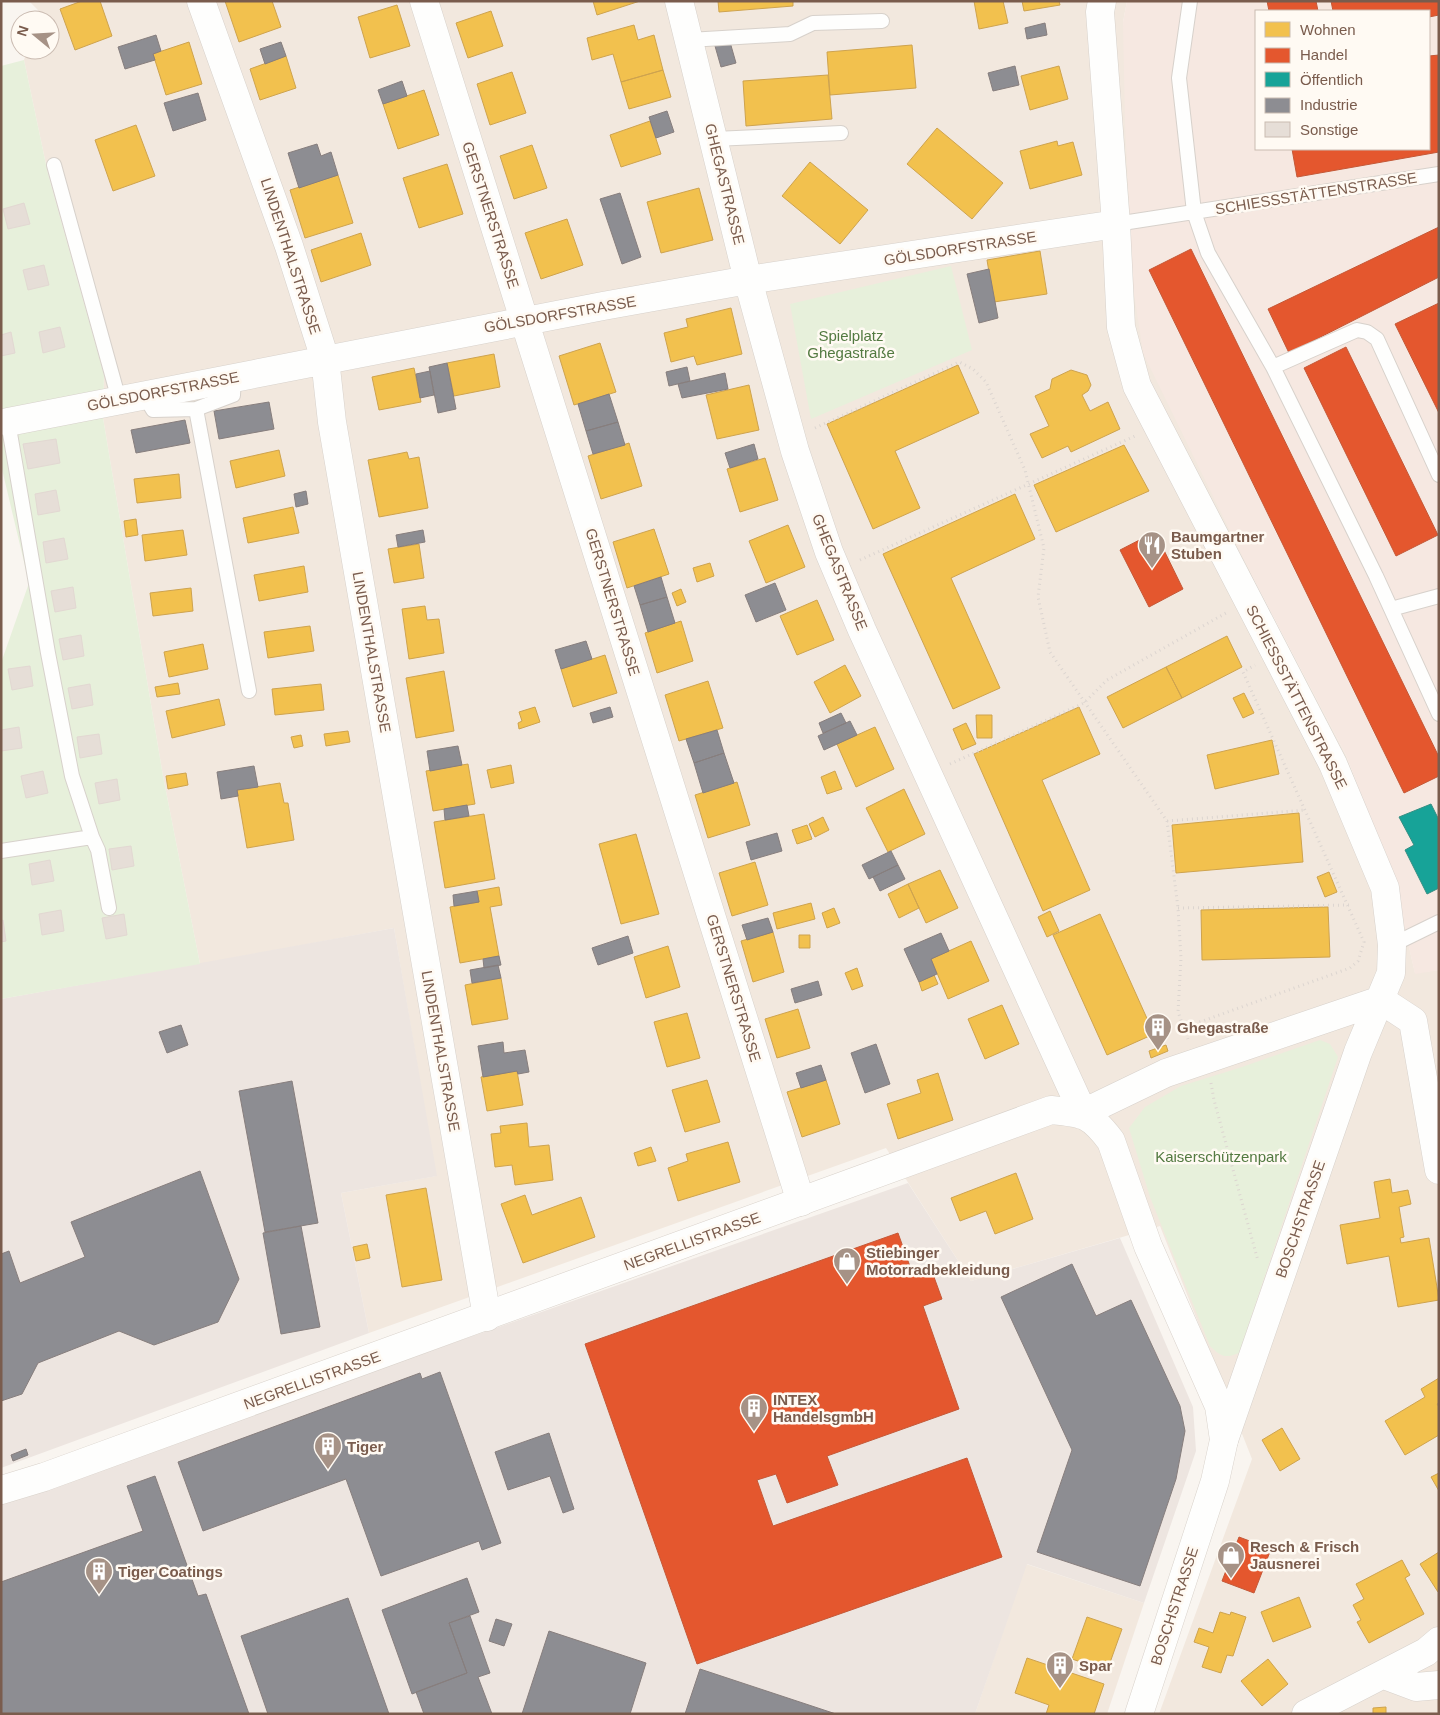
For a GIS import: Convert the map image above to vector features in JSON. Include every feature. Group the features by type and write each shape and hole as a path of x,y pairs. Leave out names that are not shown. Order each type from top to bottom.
{"street":[{"name":"LINDENTHALSTRASSE","path":"201,1 289,246 325,359 332,422 487,1317"},
{"name":"GERSTNERSTRASSE","path":"424,1 802,1202"},
{"name":"GHEGASTRASSE","path":"679,1 748,280 791,438 837,571 927,774 1083,1113"},
{"name":"SCHIESSSTÄTTENSTRASSE","path":"1098,5 1116,224 1121,327 1137,386 1333,764 1385,888 1392,945 1391,973 1381,1000"},
{"name":"GÖLSDORFSTRASSE","path":"5,419 131,397 525,320 748,280 1116,224"},
{"path":"1083,1113 1166,1073 1381,1000 1413,1022 1439,1170"},
{"name":"BOSCHSTRASSE","path":"1139,1714 1215,1481 1224,1440 1358,1052 1381,1000"},
{"name":"NEGRELLISTRASSE","path":"1,1490 44,1477 487,1317 1051,1110 1083,1113"},
{"name":"BOSCHSTRASSE","path":"1083,1113 1100,1126 1111,1141 1148,1246 1219,1406 1224,1440"},
{"path":"1306,1714 1426,1652 1439,1641"},
{"path":"1384,1675 1416,1687 1439,1685"}],"lane":[{"name":"SCHIESSSTÄTTENSTRASSE","path":"1190,1 1179,78 1194,212"},
{"path":"689,40 790,34 813,23 882,20"},
{"path":"714,139 841,133"},
{"path":"54,165 131,397 153,410 196,409 233,396 234,377"},
{"name":"SCHIESSSTÄTTENSTRASSE","path":"1116,224 1439,174"},
{"path":"1194,212 1208,253 1273,367 1391,609 1439,714"},
{"path":"1273,367 1357,330 1367,332 1377,339 1439,475"},
{"path":"196,409 249,691"},
{"path":"5,419 72,776 98,850 109,908"},
{"path":"1391,609 1439,596"},
{"path":"1,850 92,837"},
{"path":"1392,945 1439,922"}],"path":[{"path":"791,438 959,362 973,368 986,382 1025,470 1044,548 1038,597 1050,652 1167,821 1178,908 1181,958 1178,1012 1190,1045 1203,1060"},
{"path":"837,571 1029,486 1158,426"},
{"path":"927,774 1084,703 1106,680 1249,602"},
{"path":"1271,1304 1214,1100 1210,1077 1203,1060 1197,1024 1350,968 1358,961 1364,942 1349,904 1243,672 1276,654"},
{"path":"1167,821 1306,810"},
{"path":"1178,908 1349,904"}],"shaded area":[{"path":"29,1 1127,1 1123,22 1254,580 1346,755 1394,881 1415,973 1439,970 1439,1714 1159,1714 1252,1459 1160,1226 971,1281 886,1148 369,1333 341,1193 436,1176 394,928 200,964 163,776 103,418 104,375 48,174 24,60 60,60 60,10 38,10"},
{"path":"1127,1 1439,1 1439,970 1415,974 1394,881 1346,755 1254,580 1143,353 1133,286 1125,123 1123,22"},
{"path":"394,928 437,1176 341,1193 369,1333 1,1468 1,999"},
{"path":"908,1183 971,1281 1120,1238 1193,1407 1196,1451 1144,1603 1027,1564 975,1714 1,1714 1,1502"},
{"path":"1026,1564 1144,1603 1107,1714 975,1714"}],"green space":[{"path":"24,60 48,174 104,375 103,418 163,776 200,964 1,999 1,663 29,583 1,465 1,66"},
{"name":"Spielplatz Ghegastraße","path":"951,266 972,350 811,419 790,304"},
{"name":"Kaiserschützenpark","path":"1320,1040 1330,1044 1338,1057 1239,1353 1226,1356 1210,1346 1150,1197 1129,1128 1145,1107 1181,1086"}],"building: Wohnen":[{"path":"82,1 100,1 112,36 75,50 60,9"},
{"path":"225,1 272,1 281,27 239,42"},
{"path":"593,1 640,1 597,15"},
{"path":"718,1 793,1 793,6 719,12"},
{"path":"974,1 1003,1 1008,23 979,29"},
{"path":"1022,1 1059,1 1060,5 1024,11"},
{"path":"397,5 410,46 370,58 358,17"},
{"path":"491,11 503,46 468,58 456,23"},
{"path":"634,25 638,40 654,35 663,70 621,82 613,54 592,60 587,38"},
{"path":"189,42 202,84 166,95 153,54"},
{"path":"912,45 916,88 830,95 827,52"},
{"path":"286,56 296,88 260,100 250,69"},
{"path":"1059,66 1068,99 1030,110 1021,76"},
{"path":"663,70 671,97 629,109 621,82"},
{"path":"512,72 526,113 490,125 477,84"},
{"path":"828,75 832,119 746,126 743,81"},
{"path":"424,90 439,135 398,149 383,104"},
{"path":"650,121 661,154 621,167 610,135"},
{"path":"136,125 155,176 113,191 95,140"},
{"path":"937,128 1003,183 972,219 907,164"},
{"path":"1057,141 1058,146 1073,142 1082,175 1030,189 1020,151"},
{"path":"532,145 547,188 514,199 500,156"},
{"path":"810,162 868,210 840,244 782,196"},
{"path":"447,164 463,214 419,228 403,178"},
{"path":"338,175 353,223 305,238 290,190"},
{"path":"699,188 713,240 661,253 647,202"},
{"path":"567,219 583,265 541,279 525,233"},
{"path":"361,233 371,265 321,282 311,250"},
{"path":"1040,251 1047,294 994,302 987,260"},
{"path":"731,308 742,354 697,365 694,356 671,362 664,333 688,327 686,319"},
{"path":"600,343 616,392 574,405 559,356"},
{"path":"494,354 500,387 454,396 447,363"},
{"path":"958,365 979,413 895,451 920,508 873,529 827,424"},
{"path":"414,368 421,402 379,410 372,377"},
{"path":"1071,370 1087,375 1091,385 1088,391 1082,395 1090,411 1108,402 1120,429 1071,452 1068,446 1042,458 1030,434 1049,426 1035,396 1050,389 1052,379"},
{"path":"749,385 759,430 717,439 706,395"},
{"path":"629,443 642,486 601,499 588,456"},
{"path":"1124,445 1149,491 1056,532 1034,485"},
{"path":"279,450 285,476 236,488 230,461"},
{"path":"407,452 409,459 419,457 428,508 379,517 368,460"},
{"path":"765,458 778,500 740,512 727,469"},
{"path":"179,474 181,498 137,503 134,479"},
{"path":"1015,494 1035,539 951,578 1000,688 953,709 883,554"},
{"path":"293,507 299,533 248,543 243,518"},
{"path":"136,519 138,535 126,537 124,521"},
{"path":"788,525 805,567 766,583 749,541"},
{"path":"654,529 669,574 627,588 613,542"},
{"path":"183,530 187,555 145,561 142,535"},
{"path":"419,544 424,578 394,583 388,549"},
{"path":"710,563 714,576 697,582 693,568"},
{"path":"304,566 308,592 259,601 254,575"},
{"path":"191,588 193,611 153,616 150,593"},
{"path":"681,589 686,602 677,606 672,593"},
{"path":"817,600 834,640 797,655 780,616"},
{"path":"425,606 427,620 439,619 444,653 409,659 402,609"},
{"path":"681,621 693,661 657,673 645,633"},
{"path":"310,626 314,651 268,658 264,632"},
{"path":"1227,636 1242,667 1182,698 1166,667"},
{"path":"203,644 208,669 169,677 164,652"},
{"path":"605,655 617,693 573,707 561,669"},
{"path":"845,665 861,696 830,713 814,682"},
{"path":"1166,667 1182,698 1123,728 1107,697"},
{"path":"444,671 454,731 416,738 406,678"},
{"path":"708,681 723,728 679,741 665,695"},
{"path":"178,683 180,694 157,697 155,687"},
{"path":"321,684 324,710 275,715 272,689"},
{"path":"1244,693 1254,713 1243,718 1233,698"},
{"path":"219,699 225,725 172,738 166,711"},
{"path":"535,707 540,722 519,729 518,723 522,721 519,712"},
{"path":"1079,707 1100,754 1042,780 1090,890 1043,911 974,754"},
{"path":"976,715 992,715 992,738 977,738"},
{"path":"966,723 976,744 962,750 953,729"},
{"path":"875,727 894,769 856,787 837,744"},
{"path":"348,731 350,742 326,746 324,734"},
{"path":"301,735 303,746 294,748 291,737"},
{"path":"1272,740 1279,774 1215,789 1207,755"},
{"path":"468,764 475,804 433,811 426,771"},
{"path":"511,765 514,783 491,788 487,770"},
{"path":"835,771 842,789 827,794 821,777"},
{"path":"186,773 188,785 168,789 166,776"},
{"path":"737,782 750,825 708,838 695,795"},
{"path":"280,783 284,803 288,803 294,840 247,848 237,790"},
{"path":"904,789 925,834 888,852 866,808"},
{"path":"1299,813 1303,862 1176,873 1172,825"},
{"path":"484,814 495,879 445,888 434,822"},
{"path":"823,817 829,830 815,837 809,824"},
{"path":"807,825 812,839 797,844 792,830"},
{"path":"636,834 659,914 621,924 599,844"},
{"path":"755,862 768,905 732,916 719,873"},
{"path":"940,870 958,908 926,923 908,884"},
{"path":"1329,872 1337,892 1325,897 1317,877"},
{"path":"908,884 919,908 899,918 888,894"},
{"path":"499,887 502,905 490,907 499,956 460,963 450,907 479,902 477,891"},
{"path":"811,903 815,919 777,929 773,913"},
{"path":"1328,907 1330,957 1202,960 1201,910"},
{"path":"834,908 840,923 827,928 822,913"},
{"path":"1050,911 1059,931 1047,937 1038,917"},
{"path":"1100,914 1154,1034 1107,1055 1053,935"},
{"path":"773,932 784,972 753,982 741,941"},
{"path":"799,935 810,935 810,948 799,948"},
{"path":"971,941 989,981 948,999 931,959"},
{"path":"668,946 680,987 646,998 634,957"},
{"path":"857,968 863,986 852,990 845,973"},
{"path":"934,975 938,984 922,991 919,982"},
{"path":"501,978 508,1019 472,1025 465,985"},
{"path":"1002,1005 1019,1044 985,1059 968,1019"},
{"path":"798,1009 810,1048 777,1058 765,1019"},
{"path":"687,1013 700,1058 667,1067 654,1022"},
{"name":"Ghegastraße","path":"1166,1045 1168,1051 1151,1058 1149,1051"},
{"path":"517,1071 523,1105 487,1111 481,1077"},
{"path":"938,1073 953,1120 898,1139 887,1104 921,1093 917,1080"},
{"path":"707,1080 720,1122 685,1132 672,1090"},
{"path":"826,1080 840,1124 802,1137 787,1092"},
{"path":"527,1123 529,1147 549,1145 553,1180 515,1185 512,1165 495,1167 491,1134 501,1133 500,1126"},
{"path":"728,1142 740,1182 678,1201 668,1168 688,1161 686,1154"},
{"path":"651,1147 656,1161 638,1166 634,1153"},
{"path":"1016,1173 1033,1219 995,1234 986,1211 960,1221 951,1198"},
{"path":"1390,1179 1392,1193 1408,1190 1411,1204 1399,1207 1404,1237 1400,1238 1401,1243 1429,1238 1439,1300 1398,1307 1389,1256 1347,1264 1340,1225 1380,1218 1374,1182"},
{"path":"426,1188 442,1280 402,1287 386,1195"},
{"path":"525,1195 532,1215 581,1197 595,1237 523,1263 501,1204"},
{"path":"367,1244 370,1258 356,1261 353,1247"},
{"path":"1439,1378 1439,1403 1437,1404 1439,1407 1439,1435 1405,1455 1385,1421 1425,1397 1421,1389"},
{"path":"1282,1428 1300,1459 1280,1471 1262,1440"},
{"path":"1439,1473 1439,1491 1431,1477"},
{"path":"1439,1552 1439,1591 1438,1592 1420,1564"},
{"path":"1402,1560 1410,1575 1405,1578 1424,1614 1369,1643 1357,1622 1361,1620 1353,1605 1364,1599 1356,1584"},
{"path":"1299,1597 1311,1627 1273,1642 1261,1612"},
{"path":"1220,1612 1230,1615 1231,1612 1246,1617 1233,1656 1227,1655 1221,1673 1202,1667 1209,1647 1194,1642 1199,1628 1213,1633"},
{"path":"1087,1617 1122,1629 1107,1671 1072,1659"},
{"name":"Spar","path":"1027,1658 1104,1684 1094,1714 1046,1714 1049,1705 1015,1693"},
{"path":"1268,1659 1288,1684 1262,1706 1241,1681"},
{"path":"1386,1707 1386,1714 1373,1714 1373,1708"}],"building: Handel":[{"path":"1267,1 1316,1 1318,10 1269,10"},
{"path":"1331,1 1439,1 1439,15 1430,17 1430,10 1333,10"},
{"path":"1439,55 1439,152 1297,177 1292,150 1430,150 1430,56"},
{"path":"1439,227 1439,277 1289,353 1268,309"},
{"path":"1191,249 1439,757 1439,776 1404,793 1149,270"},
{"path":"1439,303 1439,413 1395,324"},
{"path":"1346,347 1438,535 1396,556 1304,368"},
{"name":"Baumgartner Stuben","path":"1155,532 1183,589 1149,607 1120,550"},
{"name":"INTEX HandelsgmbH","path":"898,1233 912,1272 930,1266 942,1299 923,1306 959,1409 827,1456 838,1485 787,1503 776,1474 757,1480 773,1526 967,1458 1002,1557 697,1664 585,1344"},
{"path":"1239,1537 1271,1549 1254,1593 1222,1581"}],"building: Öffentlich":[{"path":"1431,804 1439,820 1439,888 1427,894 1405,850 1414,845 1399,817"}],"building: Industrie":[{"path":"1045,23 1047,35 1027,39 1025,28"},
{"path":"156,35 161,51 153,54 155,60 125,69 118,47"},
{"path":"281,42 286,56 265,64 260,49"},
{"path":"730,42 736,63 721,67 715,46"},
{"path":"1015,66 1019,85 993,91 988,73"},
{"path":"402,81 407,96 383,104 378,90"},
{"path":"198,93 206,120 173,131 164,103"},
{"path":"667,111 674,132 656,138 649,117"},
{"path":"317,144 321,156 331,152 338,175 299,188 288,153"},
{"path":"620,193 641,257 622,264 600,199"},
{"path":"989,269 998,318 979,323 967,274"},
{"path":"447,363 456,409 438,413 429,367"},
{"path":"687,367 690,381 669,386 666,372"},
{"path":"430,371 434,395 420,398 416,374"},
{"path":"725,373 728,389 682,398 678,384"},
{"path":"609,394 618,422 586,431 578,404"},
{"path":"269,402 274,429 219,439 214,411"},
{"path":"185,420 190,443 136,453 131,430"},
{"path":"618,422 625,445 593,454 586,431"},
{"path":"754,444 758,459 730,468 725,453"},
{"path":"306,491 308,504 296,507 294,494"},
{"path":"423,530 425,542 398,547 396,535"},
{"path":"661,577 667,597 640,605 634,586"},
{"path":"775,583 786,610 756,622 745,595"},
{"path":"667,597 675,623 648,632 640,605"},
{"path":"586,641 592,659 561,669 555,650"},
{"path":"610,707 613,717 593,723 590,713"},
{"path":"841,713 846,723 823,733 819,723"},
{"path":"850,721 857,735 824,750 818,736"},
{"path":"717,730 724,753 694,763 686,739"},
{"path":"458,746 462,765 430,771 427,751"},
{"path":"724,753 734,783 703,793 694,763"},
{"path":"254,766 258,787 237,790 238,796 221,799 217,772"},
{"path":"467,805 469,816 445,820 444,809"},
{"path":"777,833 782,851 751,860 746,842"},
{"path":"891,851 898,865 869,879 862,865"},
{"path":"898,865 905,879 880,891 873,877"},
{"path":"477,891 479,902 454,906 453,895"},
{"path":"768,918 773,932 747,940 742,925"},
{"path":"941,933 949,951 931,959 937,974 919,982 904,949"},
{"path":"628,936 633,953 598,965 592,948"},
{"path":"499,956 501,965 484,968 483,959"},
{"path":"498,965 501,978 472,983 470,970"},
{"path":"818,981 822,995 795,1003 791,989"},
{"path":"181,1025 188,1045 167,1053 159,1032"},
{"path":"503,1042 504,1053 525,1050 529,1072 518,1074 517,1071 483,1077 478,1046"},
{"path":"876,1044 890,1084 865,1093 851,1053"},
{"path":"821,1065 826,1080 801,1088 796,1073"},
{"path":"292,1081 318,1223 265,1232 239,1091"},
{"path":"200,1171 239,1279 218,1322 154,1345 119,1331 38,1363 22,1394 1,1401 1,1254 9,1251 20,1283 85,1257 71,1222"},
{"path":"301,1226 320,1327 281,1334 263,1233"},
{"path":"1072,1264 1096,1316 1131,1300 1180,1406 1185,1431 1176,1479 1140,1586 1037,1552 1072,1450 1001,1297"},
{"name":"Tiger","path":"440,1372 501,1543 482,1550 479,1541 381,1576 346,1479 203,1531 178,1462 420,1373 422,1379"},
{"path":"549,1433 574,1509 563,1513 550,1476 508,1490 495,1452"},
{"path":"26,1449 28,1455 13,1461 11,1455"},
{"name":"Tiger Coatings","path":"155,1476 198,1596 206,1594 249,1714 1,1714 1,1582 143,1531 127,1486"},
{"path":"467,1578 479,1612 449,1623 467,1673 412,1694 382,1610"},
{"path":"348,1598 389,1714 268,1714 241,1636"},
{"path":"470,1616 490,1673 478,1677 492,1714 424,1714 416,1692 467,1673 449,1623"},
{"path":"496,1619 512,1624 504,1646 489,1641"},
{"path":"549,1631 646,1663 630,1714 522,1714"},
{"path":"700,1669 836,1714 685,1714"}],"building: Sonstige":[{"path":"24,203 30,224 8,229 3,209"},
{"path":"44,265 49,285 28,290 23,270"},
{"path":"60,327 65,347 43,353 39,332"},
{"path":"11,332 15,353 1,356 1,335"},
{"path":"56,439 60,463 28,469 23,444"},
{"path":"56,490 60,511 38,515 35,494"},
{"path":"64,538 68,559 46,563 43,542"},
{"path":"73,587 76,608 55,612 51,591"},
{"path":"81,635 84,656 63,660 59,639"},
{"path":"30,666 33,686 12,690 8,669"},
{"path":"90,684 93,705 72,709 68,688"},
{"path":"19,727 22,748 1,751 1,730"},
{"path":"99,734 102,754 80,758 77,737"},
{"path":"43,771 48,793 26,798 21,776"},
{"path":"117,779 120,800 99,804 95,783"},
{"path":"131,846 134,866 112,870 109,849"},
{"path":"50,860 54,881 32,885 29,864"},
{"path":"61,910 64,931 42,935 39,914"},
{"path":"124,914 127,935 106,939 102,918"},
{"path":"3,920 6,941 1,942 1,921"}],"place":[{"name":"Baumgartner Stuben","path":"1152,569"},
{"name":"Ghegastraße","path":"1158,1051"},
{"name":"Stiebinger Motorradbekleidung","path":"847,1285"},
{"name":"INTEX HandelsgmbH","path":"754,1432"},
{"name":"Tiger","path":"328,1470"},
{"name":"Resch & Frisch Jausnerei","path":"1231,1579"},
{"name":"Tiger Coatings","path":"99,1595"},
{"name":"Spar","path":"1060,1689"}]}
